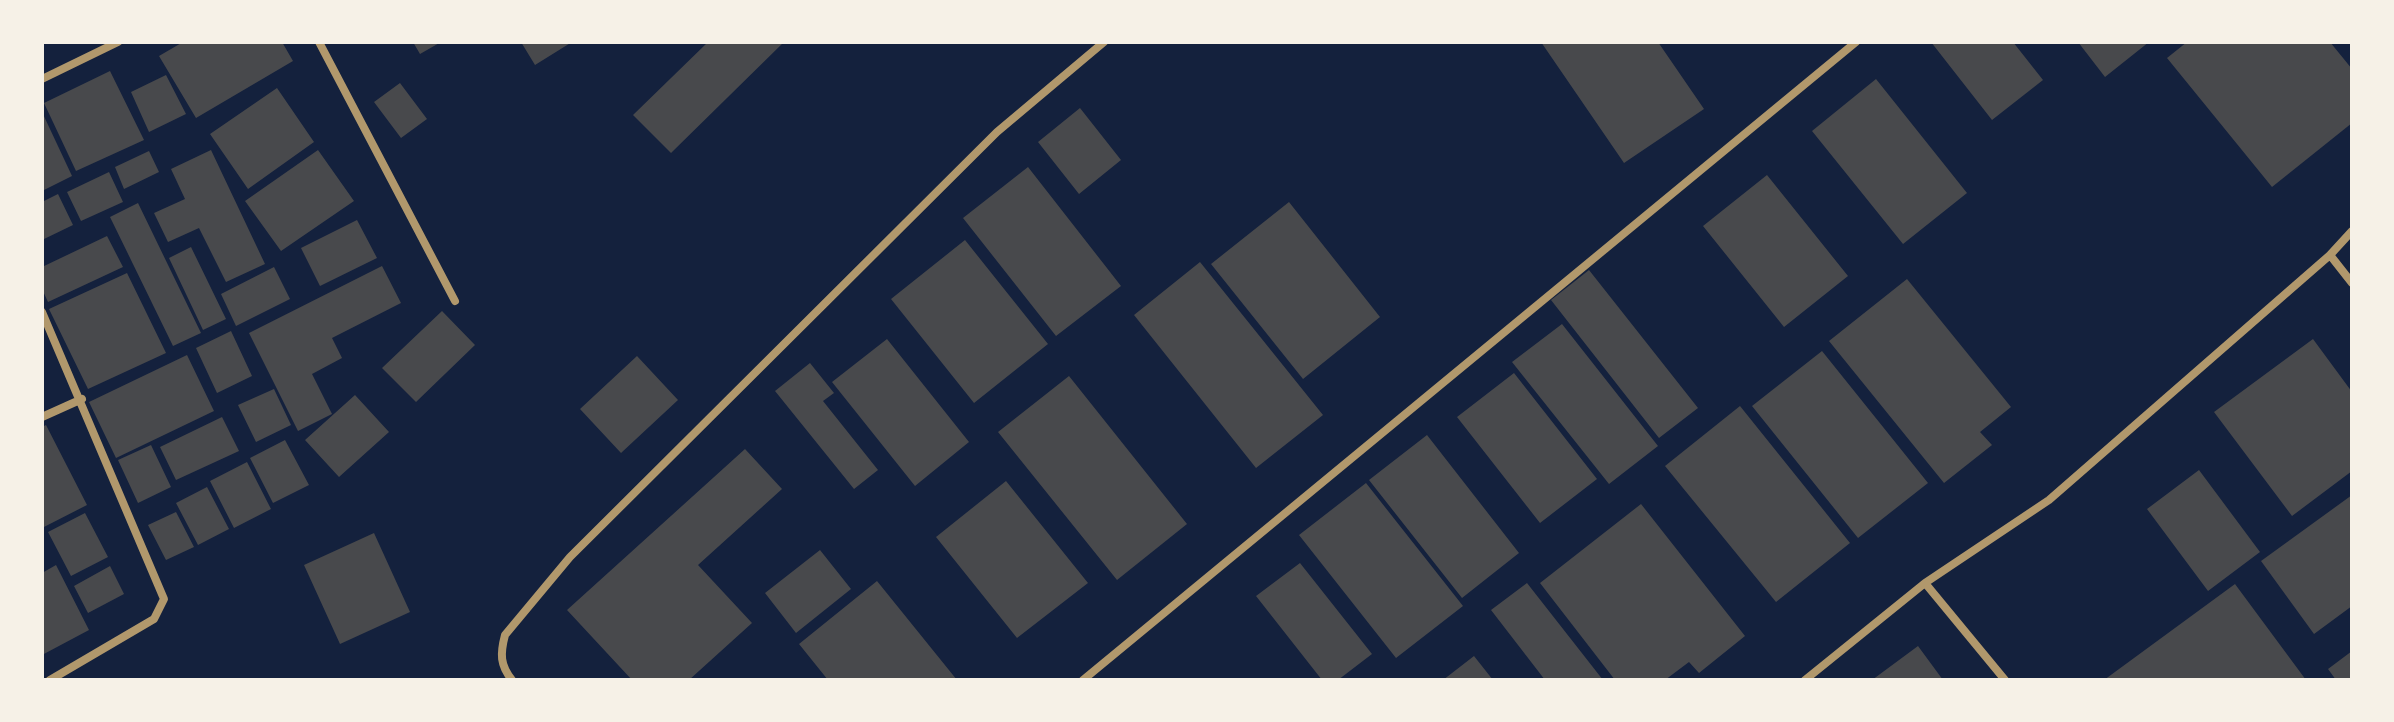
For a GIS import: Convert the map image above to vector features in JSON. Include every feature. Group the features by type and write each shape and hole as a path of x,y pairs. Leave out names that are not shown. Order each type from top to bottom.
{"street":[{"path":"42,79 118,42"},
{"path":"319,42 455,301"},
{"path":"512,680 502,668 501,651 505,635 570,557 997,132 1104,42"},
{"path":"1083,680 1856,42"},
{"path":"1805,680 1925,583 2049,500 2330,255 2352,231"},
{"path":"2330,255 2352,283"},
{"path":"42,312 82,399 164,599 154,619 50,680"},
{"path":"42,417 82,399"},
{"path":"1925,583 2005,680"}],"building":[{"path":"183,42 282,42 293,61 196,118 159,56"},
{"path":"413,42 441,42 420,54"},
{"path":"521,42 572,42 535,65"},
{"path":"708,42 784,42 671,153 633,115"},
{"path":"1541,42 1658,42 1704,109 1624,163"},
{"path":"1931,42 2013,42 2043,80 1992,120"},
{"path":"2078,42 2149,42 2105,77"},
{"path":"2187,42 2330,42 2352,69 2352,123 2272,187 2167,58"},
{"path":"110,71 144,140 76,171 44,103"},
{"path":"166,75 186,114 149,132 131,92"},
{"path":"1876,79 1967,193 1903,244 1812,131"},
{"path":"400,83 427,119 401,138 374,102"},
{"path":"277,88 314,142 248,189 210,134"},
{"path":"1080,108 1121,160 1079,194 1038,142"},
{"path":"42,112 72,176 42,191"},
{"path":"211,150 265,264 226,282 199,228 168,242 154,213 185,199 171,169"},
{"path":"318,150 354,201 281,251 245,201"},
{"path":"149,151 159,172 124,189 115,167"},
{"path":"1028,167 1121,286 1056,336 963,218"},
{"path":"109,172 123,202 81,221 67,192"},
{"path":"1767,175 1848,276 1784,327 1703,226"},
{"path":"58,194 73,225 42,240 42,202"},
{"path":"1289,202 1380,317 1303,379 1211,264"},
{"path":"138,203 201,333 173,346 110,217"},
{"path":"357,220 377,258 320,286 301,248"},
{"path":"107,236 123,267 48,302 42,289 42,267"},
{"path":"965,240 1048,344 974,403 891,299"},
{"path":"191,247 226,319 203,330 169,258"},
{"path":"1200,262 1323,415 1256,468 1134,315"},
{"path":"382,266 401,303 332,338 342,358 312,374 332,414 298,431 249,333"},
{"path":"274,267 290,299 236,326 221,294"},
{"path":"1589,270 1698,408 1659,438 1551,300"},
{"path":"127,273 166,353 88,389 49,309"},
{"path":"1907,279 2011,407 1980,432 1992,445 1944,483 1829,341"},
{"path":"442,311 475,345 416,402 382,368"},
{"path":"1562,324 1658,446 1609,484 1512,362"},
{"path":"231,331 252,376 217,393 196,348"},
{"path":"887,339 969,442 915,486 832,382"},
{"path":"2313,339 2352,392 2352,471 2292,516 2214,412"},
{"path":"1822,351 1928,483 1858,538 1752,406"},
{"path":"187,355 214,411 116,458 89,402"},
{"path":"637,356 678,400 621,453 580,409"},
{"path":"810,363 834,393 823,401 878,470 854,489 775,391"},
{"path":"1514,373 1597,479 1540,523 1457,417"},
{"path":"1069,376 1187,524 1117,580 998,432"},
{"path":"274,389 291,425 256,442 238,405"},
{"path":"355,395 389,432 339,477 305,440"},
{"path":"1740,406 1850,543 1776,602 1665,466"},
{"path":"222,417 239,451 176,480 160,447"},
{"path":"46,425 87,505 42,528 42,427"},
{"path":"1427,435 1519,553 1462,598 1369,480"},
{"path":"285,440 309,485 273,503 250,458"},
{"path":"151,445 171,487 138,503 118,460"},
{"path":"745,449 782,489 698,565 752,623 689,680 632,680 567,610"},
{"path":"247,462 271,509 234,528 210,481"},
{"path":"2199,470 2260,552 2208,591 2147,509"},
{"path":"1006,481 1088,583 1017,638 936,537"},
{"path":"1366,483 1463,606 1396,658 1299,535"},
{"path":"207,487 229,529 198,545 176,503"},
{"path":"2352,495 2352,606 2314,634 2261,561"},
{"path":"1641,504 1745,636 1699,673 1689,662 1665,680 1615,680 1540,583"},
{"path":"176,512 194,547 166,560 148,525"},
{"path":"85,513 108,557 71,576 48,532"},
{"path":"374,533 410,612 340,644 304,565"},
{"path":"820,550 851,589 796,633 765,593"},
{"path":"1300,563 1372,654 1338,680 1322,680 1256,596"},
{"path":"56,565 89,630 42,655 42,573"},
{"path":"110,566 124,594 88,613 74,586"},
{"path":"877,581 957,680 828,680 799,644"},
{"path":"1527,583 1603,680 1545,680 1491,610"},
{"path":"2235,584 2306,680 2104,680"},
{"path":"1918,646 1943,680 1872,680"},
{"path":"2352,651 2352,680 2336,680 2328,669"},
{"path":"1474,656 1493,680 1443,680"}]}
